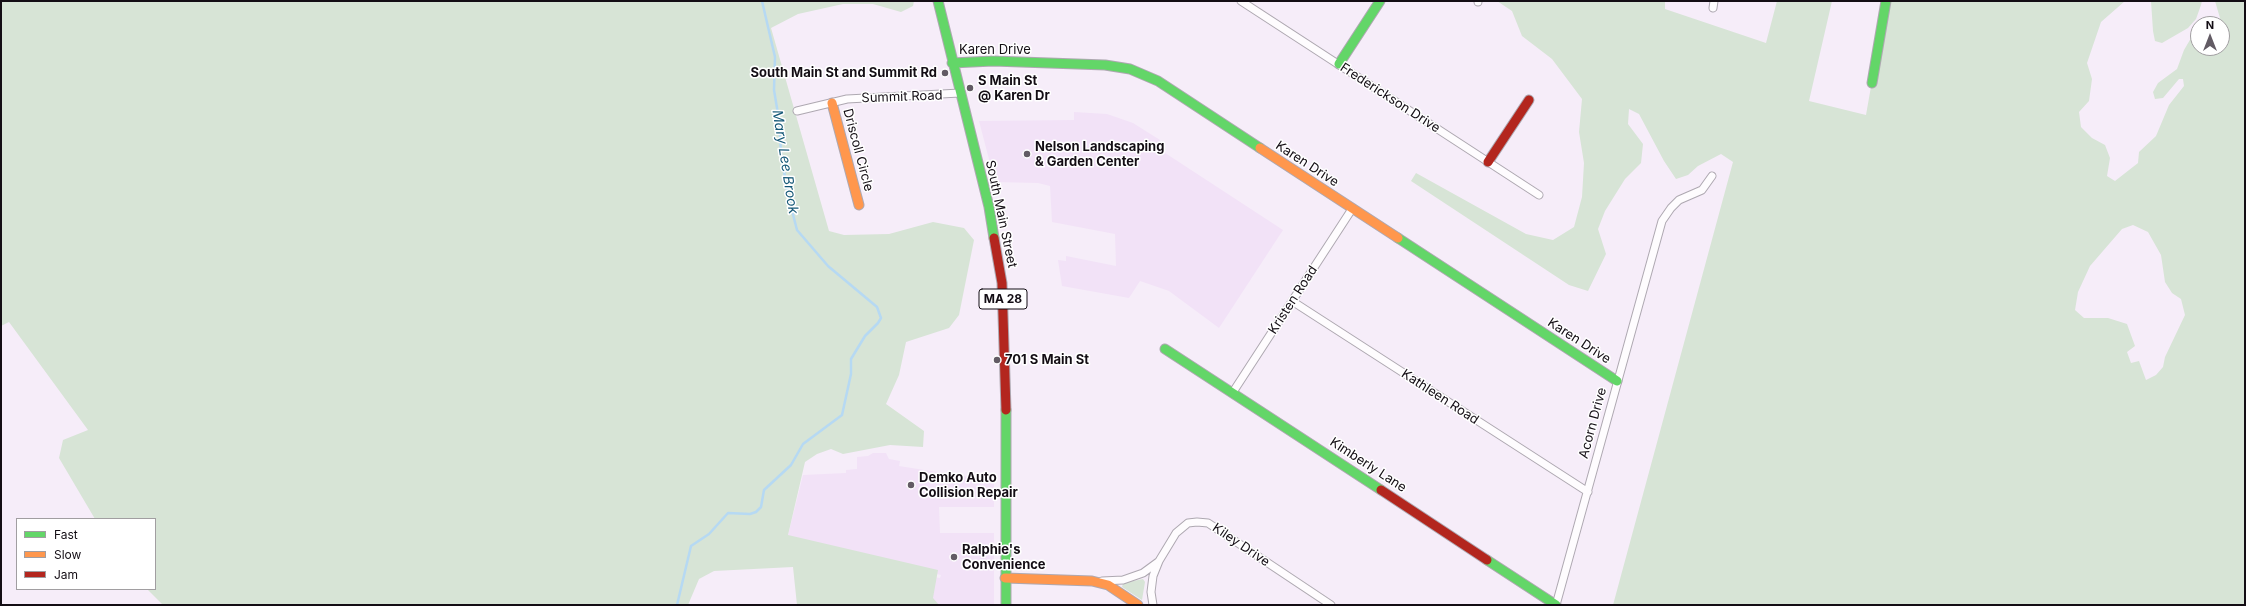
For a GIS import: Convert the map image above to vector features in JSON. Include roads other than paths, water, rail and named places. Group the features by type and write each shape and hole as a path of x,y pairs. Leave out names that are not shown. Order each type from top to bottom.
{"street":[{"name":"South Main Street","path":"938,1 952,63 989,207 1002,283 1006,394 1006,605"},
{"name":"Frederickson Drive","path":"1241,1 1539,195"},
{"path":"1339,64 1380,1"},
{"path":"1872,83 1886,1"},
{"name":"Karen Drive","path":"952,63 993,61 1105,66 1130,69 1144,74 1158,81 1618,382"},
{"name":"Summit Road","path":"797,111 853,98 960,93"},
{"path":"1488,162 1529,100"},
{"name":"Driscoll Circle","path":"832,103 859,205"},
{"name":"Acorn Drive","path":"1556,605 1662,221 1675,204 1702,190 1712,176"},
{"name":"Kristen Road","path":"1233,392 1352,209"},
{"name":"Kathleen Road","path":"1292,301 1588,492"},
{"name":"Kimberly Lane","path":"1165,349 1233,392 1556,605"},
{"name":"Kiley Drive","path":"1153,605 1153,576 1159,561 1176,533 1188,523 1208,523 1332,605"},
{"name":"Kiley Drive","path":"1092,581 1123,580 1143,573 1159,561"},
{"path":"1006,578 1092,581 1108,586 1129,597 1138,605"}],"waterway":[{"name":"Mary Lee Brook","path":"677,605 691,546 709,534 728,513 750,514 756,512 761,507 764,490 791,465 803,444 842,415 851,374 851,359 865,336 881,318 877,307 828,266 797,230 788,195 781,153 779,120 774,90 775,57 762,1"}],"place":[{"name":"South Main St and Summit Rd","path":"945,73"},
{"name":"S Main St @ Karen Dr","path":"970,88"},
{"name":"Nelson Landscaping & Garden Center","path":"1027,154"},
{"name":"701 S Main St","path":"997,360"},
{"name":"Demko Auto Collision Repair","path":"911,485"},
{"name":"Ralphie's Convenience","path":"954,557"}]}
